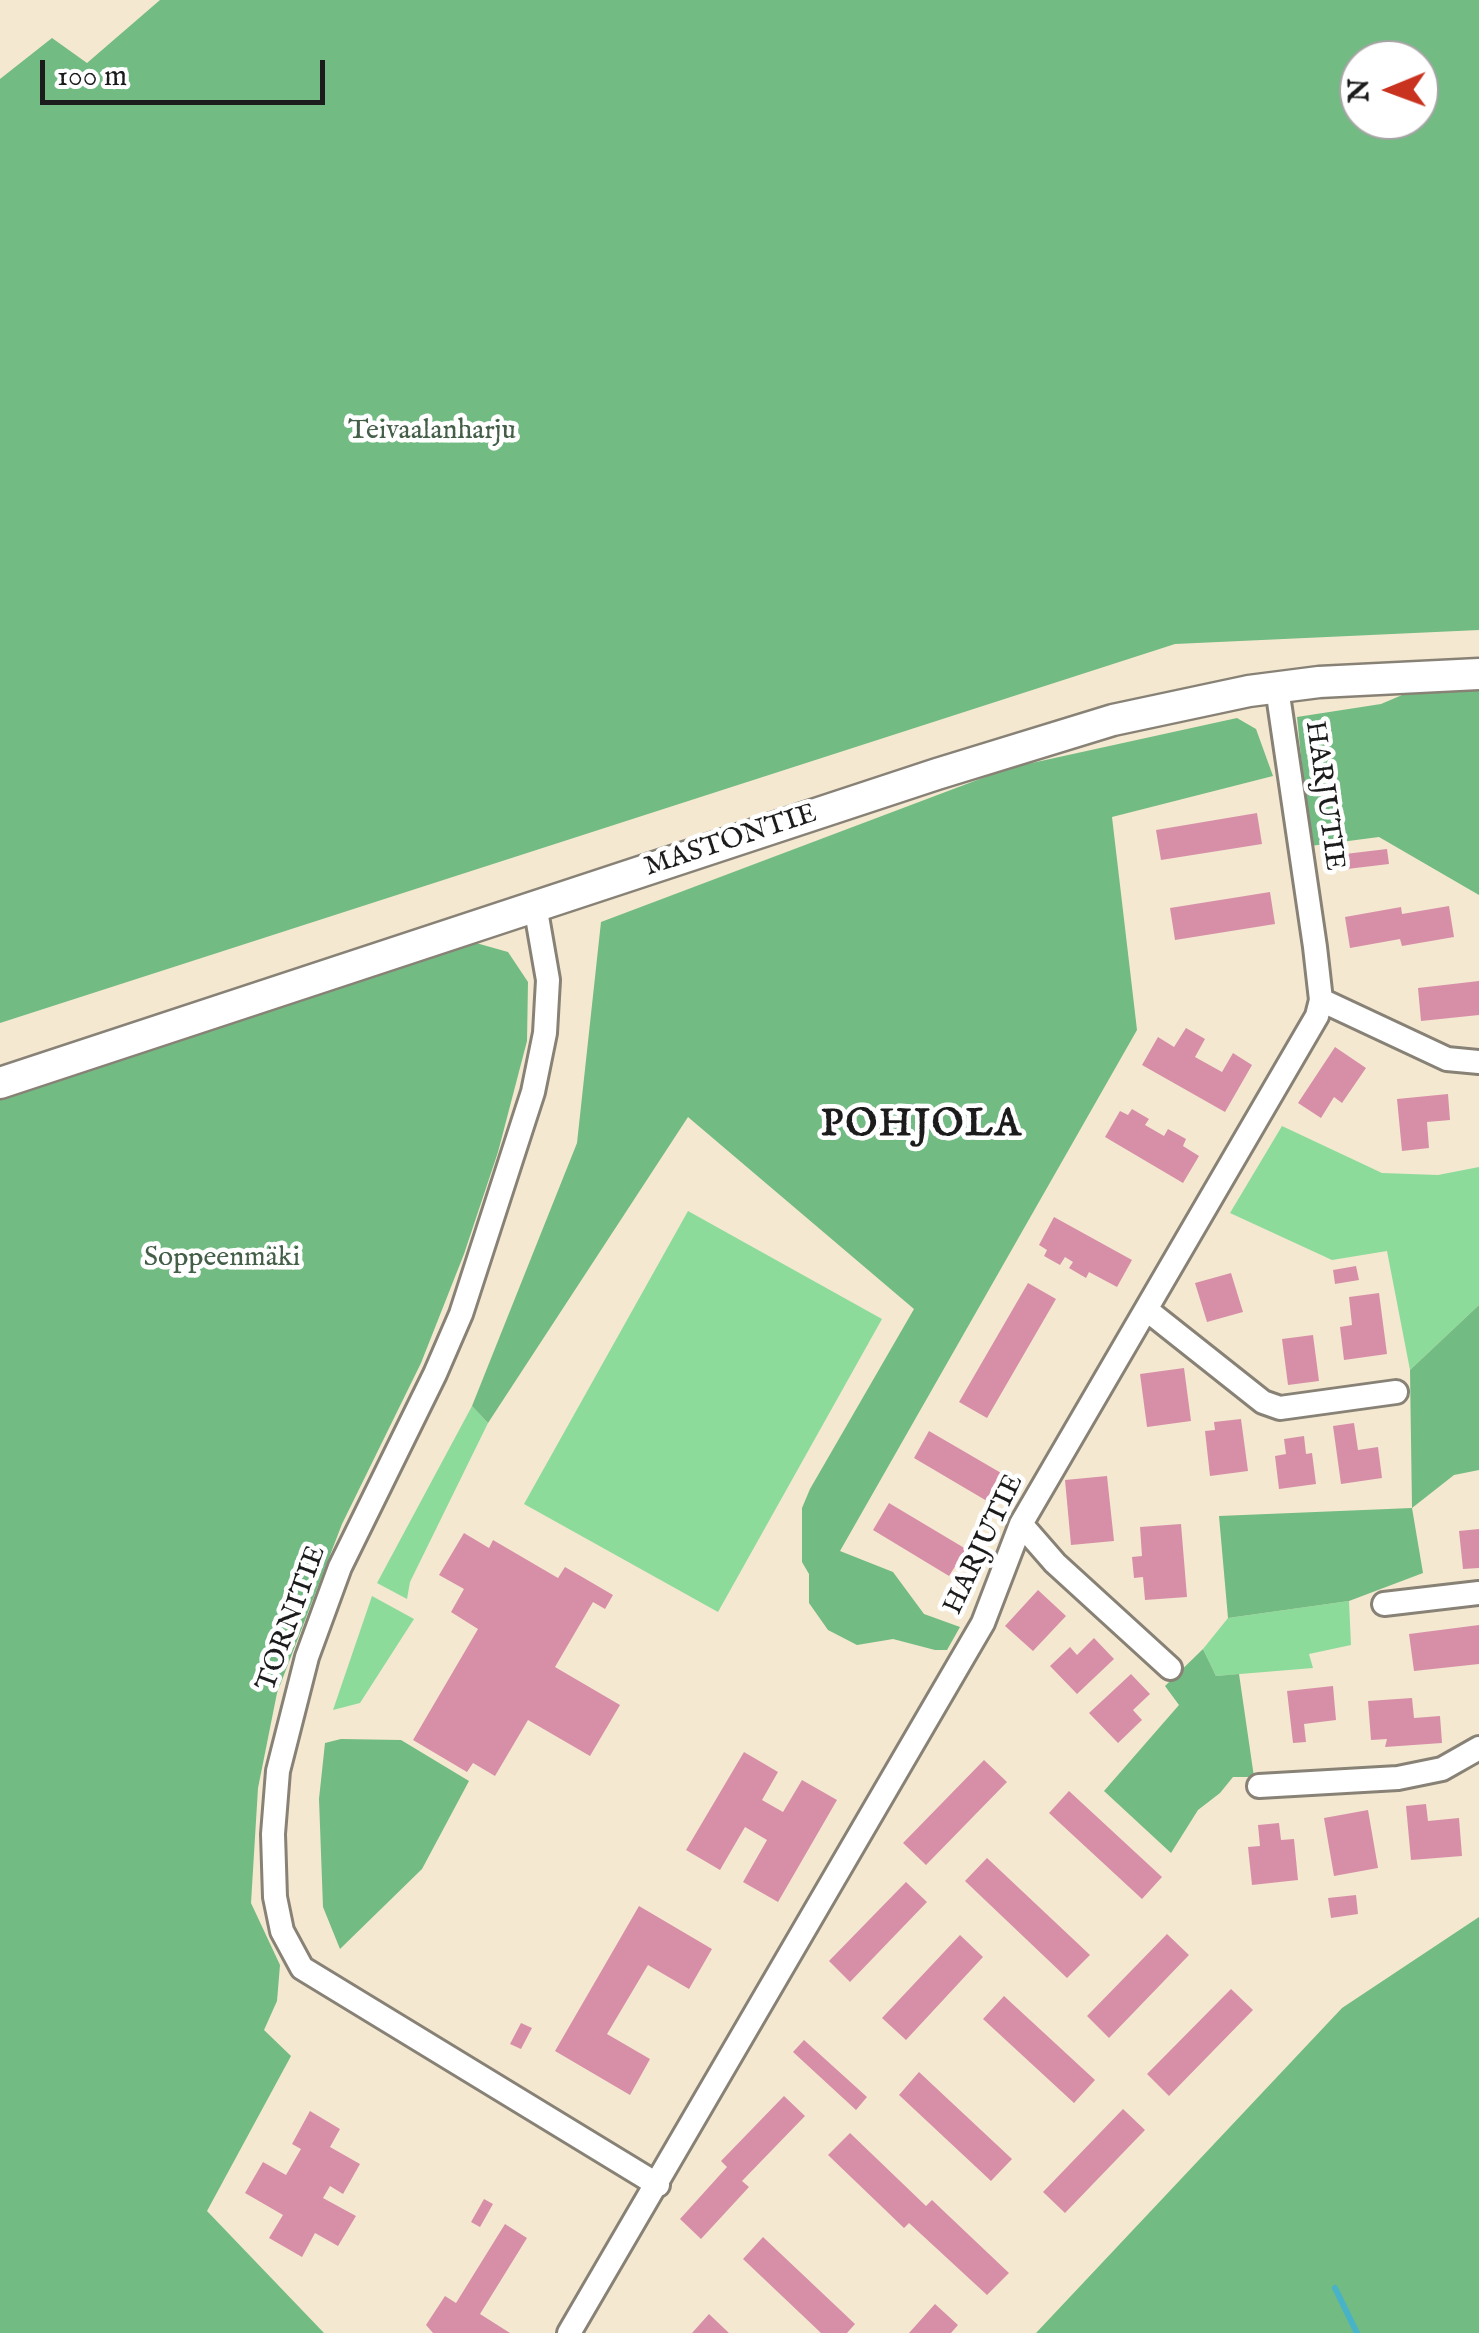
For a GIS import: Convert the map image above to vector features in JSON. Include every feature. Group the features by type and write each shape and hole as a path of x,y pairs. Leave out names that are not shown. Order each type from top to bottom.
{"main road":[{"name":"MASTONTIE","path":"0,1084 535,905 1093,726 1189,703 1277,688 1376,678 1479,674"}],"street":[{"name":"HARJUTIE","path":"569,2333 983,1624 1022,1524 1304,1041 1321,1000 1277,688"},
{"name":"TORNITIE","path":"535,905 548,980 545,1033 532,1092 461,1314 340,1567 307,1657 278,1770 272,1834 275,1896 282,1932 302,1968 658,2185"},
{"path":"1321,1000 1447,1059 1479,1062"},
{"path":"1147,1310 1263,1402 1280,1408 1396,1392"},
{"path":"1022,1524 1056,1563 1170,1668"},
{"path":"1384,1604 1479,1592"},
{"path":"1259,1786 1398,1778 1442,1769 1479,1748"}],"green space":[{"name":"Teivaalanharju","path":"160,0 1479,0 1479,630 1175,644 0,1023 0,79 52,38 87,63"},
{"path":"1479,688 1479,895 1379,837 1310,846 1297,717 1381,704 1414,690"},
{"path":"1237,718 1256,729 1273,776 1112,817 1137,1030 840,1551 893,1572 924,1614 960,1627 947,1650 893,1639 857,1645 828,1630 809,1603 809,1574 802,1562 802,1508 810,1489 914,1309 688,1117 488,1423 472,1406 577,1143 601,922 1009,768"},
{"name":"Soppeenmäki","path":"476,943 508,952 528,982 527,1041 498,1152 464,1254 421,1363 342,1524 277,1693 258,1788 251,1903 280,1965 277,2001 264,2030 291,2056 207,2211 324,2333 0,2333 0,1100 187,1035"},
{"path":"1282,1126 1382,1173 1438,1175 1479,1167 1479,1305 1410,1370 1387,1251 1332,1260 1230,1213"},
{"path":"688,1211 882,1319 718,1612 524,1504"},
{"path":"1479,1305 1479,1470 1454,1475 1412,1508 1410,1370"},
{"path":"472,1406 488,1423 410,1582 407,1599 377,1583"},
{"path":"1412,1508 1423,1573 1349,1601 1228,1618 1219,1516"},
{"path":"372,1596 414,1619 360,1703 333,1710"},
{"path":"1349,1601 1351,1645 1309,1654 1313,1668 1216,1676 1203,1649 1228,1618"},
{"path":"1203,1649 1216,1676 1239,1674 1254,1777 1233,1777 1198,1810 1171,1853 1104,1791 1179,1705 1165,1686"},
{"path":"341,1739 401,1740 469,1781 422,1869 340,1949 323,1907 319,1799 325,1743"},
{"path":"1479,1917 1479,2333 1036,2333 1342,2008"}],"building":[{"path":"1257,813 1262,844 1161,860 1156,830"},
{"path":"1387,849 1389,864 1347,869 1345,854"},
{"path":"1270,892 1275,924 1175,940 1170,908"},
{"path":"1449,906 1454,937 1402,946 1400,939 1350,948 1345,917 1401,907 1402,914"},
{"path":"1479,981 1479,1015 1421,1021 1418,988"},
{"path":"1186,1028 1205,1039 1195,1057 1222,1072 1233,1053 1252,1065 1225,1112 1142,1065 1158,1037 1174,1047"},
{"path":"1335,1047 1366,1068 1342,1103 1334,1097 1321,1118 1298,1103"},
{"path":"1448,1094 1450,1120 1427,1122 1429,1148 1402,1151 1397,1099"},
{"path":"1132,1109 1149,1119 1145,1125 1164,1136 1168,1129 1186,1139 1183,1146 1199,1156 1183,1183 1105,1137 1120,1111 1128,1115"},
{"path":"1054,1217 1132,1260 1117,1287 1089,1272 1086,1278 1069,1268 1073,1262 1065,1257 1060,1265 1044,1256 1047,1250 1039,1245"},
{"path":"1356,1266 1359,1280 1335,1284 1333,1270"},
{"path":"1231,1273 1243,1312 1207,1322 1195,1283"},
{"path":"1028,1283 1056,1299 987,1418 959,1402"},
{"path":"1379,1293 1387,1354 1344,1360 1340,1327 1352,1325 1349,1297"},
{"path":"1313,1335 1319,1381 1288,1385 1282,1339"},
{"path":"1184,1368 1191,1421 1147,1427 1140,1374"},
{"path":"1241,1419 1248,1471 1210,1476 1205,1431 1215,1430 1214,1422"},
{"path":"1354,1423 1358,1450 1378,1447 1382,1478 1341,1484 1333,1426"},
{"path":"929,1431 1008,1477 992,1504 914,1458"},
{"path":"1304,1436 1306,1454 1312,1453 1316,1484 1279,1489 1275,1456 1286,1454 1284,1439"},
{"path":"1107,1476 1114,1541 1071,1545 1065,1480"},
{"path":"889,1503 966,1549 949,1576 873,1530"},
{"path":"1181,1524 1187,1597 1145,1600 1143,1577 1134,1578 1132,1557 1142,1556 1140,1527"},
{"path":"1479,1529 1479,1568 1463,1569 1459,1531"},
{"path":"464,1533 489,1548 493,1540 558,1578 565,1567 613,1595 605,1609 593,1602 555,1667 620,1705 590,1756 528,1720 495,1776 473,1763 467,1772 413,1740 478,1629 451,1612 464,1589 439,1575"},
{"path":"1038,1590 1066,1616 1033,1651 1005,1626"},
{"path":"1479,1625 1479,1664 1414,1671 1409,1634"},
{"path":"1094,1638 1114,1659 1077,1694 1050,1666 1070,1647 1077,1655"},
{"path":"1131,1674 1150,1694 1133,1710 1142,1720 1118,1743 1089,1713"},
{"path":"1333,1686 1336,1720 1304,1724 1306,1742 1293,1743 1287,1691"},
{"path":"1412,1698 1414,1718 1440,1716 1442,1743 1385,1747 1387,1739 1371,1740 1368,1701"},
{"path":"744,1752 778,1772 762,1800 783,1812 802,1780 837,1800 778,1902 743,1882 767,1840 745,1827 720,1870 686,1850"},
{"path":"984,1760 1007,1782 926,1865 903,1843"},
{"path":"1069,1791 1162,1877 1142,1899 1049,1813"},
{"path":"1426,1804 1428,1821 1459,1818 1462,1856 1411,1860 1406,1806"},
{"path":"1368,1810 1378,1868 1334,1876 1324,1818"},
{"path":"1279,1823 1281,1840 1294,1839 1298,1880 1252,1885 1248,1847 1260,1846 1258,1825"},
{"path":"987,1858 1090,1955 1067,1978 965,1881"},
{"path":"906,1882 927,1902 850,1982 829,1961"},
{"path":"1356,1895 1358,1914 1331,1918 1328,1898"},
{"path":"639,1906 712,1949 689,1989 648,1965 607,2034 650,2059 630,2095 555,2051"},
{"path":"1167,1934 1189,1955 1109,2038 1087,2016"},
{"path":"960,1935 983,1957 906,2040 882,2018"},
{"path":"1231,1989 1253,2010 1169,2096 1147,2074"},
{"path":"1004,1996 1095,2080 1074,2103 983,2019"},
{"path":"521,2023 532,2028 521,2049 510,2044"},
{"path":"804,2040 867,2097 856,2110 793,2052"},
{"path":"919,2072 1012,2159 991,2181 899,2095"},
{"path":"784,2096 805,2116 742,2181 749,2187 701,2239 680,2219 727,2167 721,2161"},
{"path":"1123,2109 1145,2130 1065,2213 1043,2192"},
{"path":"310,2111 340,2129 330,2147 360,2164 343,2194 330,2186 323,2198 356,2216 338,2246 315,2233 302,2257 269,2238 283,2215 245,2193 263,2162 286,2175 301,2149 292,2144"},
{"path":"850,2133 926,2206 932,2200 1009,2273 987,2295 909,2223 904,2228 828,2155"},
{"path":"484,2199 493,2204 480,2227 471,2222"},
{"path":"505,2224 527,2238 480,2314 510,2333 433,2333 426,2325 445,2296 456,2303"},
{"path":"763,2237 855,2324 847,2333 821,2333 743,2259"},
{"path":"935,2304 958,2325 951,2333 909,2333"},
{"path":"709,2314 729,2333 692,2333"}],"waterway":[{"path":"1335,2288 1357,2333"}],"district":[{"name":"POHJOLA","path":"922,1127"}]}
